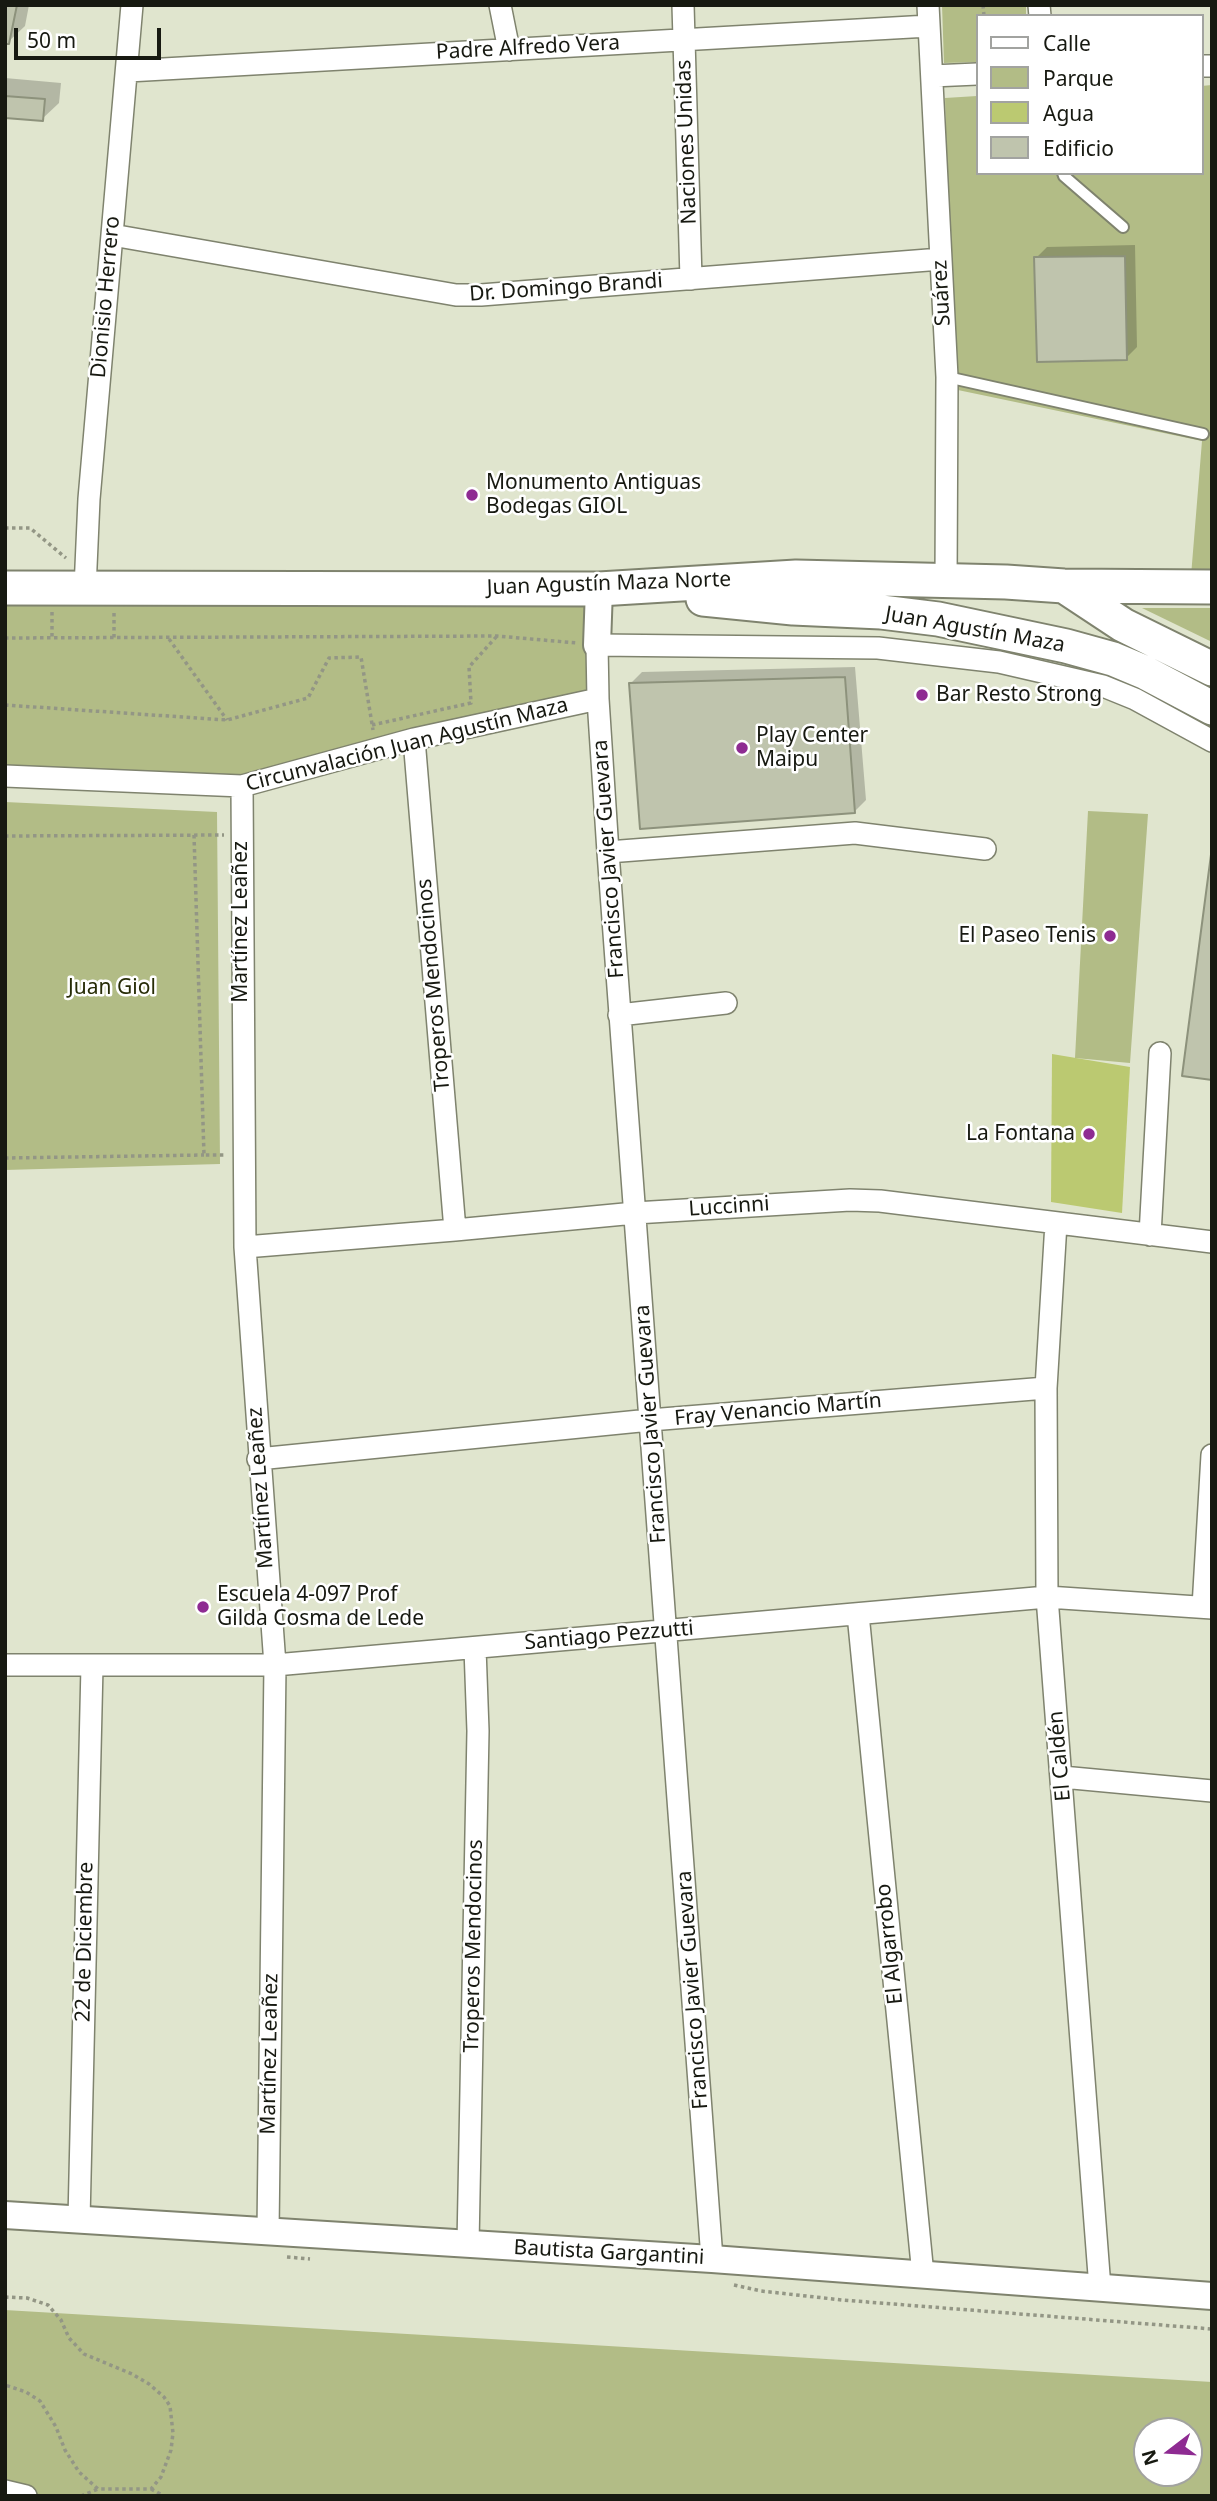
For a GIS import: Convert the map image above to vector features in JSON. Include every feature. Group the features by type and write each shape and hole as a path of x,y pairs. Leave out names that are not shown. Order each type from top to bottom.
{"main road":[{"name":"Juan Agustín Maza Norte","path":"5,588 85,582 599,589 796,577 1064,586 1212,587"},
{"path":"1064,586 1123,625 1212,669"},
{"name":"Juan Agustín Maza","path":"599,589 938,619 1066,646 1113,659 1144,672 1212,708"}],"street":[{"name":"Dionisio Herrero","path":"85,582 89,499 132,5"},
{"path":"500,5 509,50"},
{"name":"Naciones Unidas","path":"684,5 691,279"},
{"name":"Padre Alfredo Vera","path":"128,71 684,40 929,16"},
{"name":"Suárez","path":"929,16 947,377 946,582"},
{"path":"932,76 976,74"},
{"name":"Dr. Domingo Brandi","path":"111,235 456,295 941,259"},
{"name":"Francisco Javier Guevara","path":"599,589 598,699 608,852 712,2259"},
{"path":"597,645 878,648 999,662 1103,686 1135,699 1212,741"},
{"name":"Circunvalación Juan Agustín Maza","path":"5,776 242,786 414,739 598,699"},
{"name":"Troperos Mendocinos","path":"414,739 455,1230"},
{"name":"Martínez Leañez","path":"242,786 244,1247 275,1665 268,2231"},
{"path":"608,852 855,834 985,849"},
{"path":"620,1015 726,1003"},
{"path":"1150,1235 1160,1053"},
{"name":"Luccinni","path":"244,1247 635,1213 850,1199 1212,1242"},
{"name":"El Caldén","path":"1056,1223 1046,1388 1047,1597 1100,2288"},
{"name":"Fray Venancio Martín","path":"258,1459 650,1420 1046,1388"},
{"path":"1207,1607 1212,1455"},
{"name":"Santiago Pezzutti","path":"5,1665 275,1665 1047,1597 1207,1607"},
{"name":"El Algarrobo","path":"858,1614 923,2275"},
{"name":"Troperos Mendocinos","path":"468,2245 478,1731 475,1648"},
{"name":"22 de Diciembre","path":"79,2219 92,1666"},
{"path":"1062,1777 1212,1791"},
{"name":"Bautista Gargantini","path":"5,2215 712,2259 1212,2296"},
{"path":"5,2491 26,2496"}],"lane":[{"path":"1064,175 1123,227"},
{"path":"947,377 1203,434"}],"path":[{"path":"5,528 30,528 85,582"},
{"path":"372,725 471,703 469,667 497,636"},
{"path":"5,638 497,636 597,645"},
{"path":"169,639 227,720"},
{"path":"5,705 227,720 308,698 329,658 361,657 378,749"},
{"path":"194,835 204,1156"},
{"path":"5,836 241,835"},
{"path":"5,1158 243,1154"},
{"path":"283,2257 311,2259"},
{"path":"730,2284 761,2291 842,2300 1212,2329"},
{"path":"5,2297 27,2298 48,2305 61,2320 69,2338 84,2354 132,2374 164,2397 170,2406 172,2418 171,2449 161,2477 151,2489"},
{"path":"5,2385 26,2392 40,2401 79,2472 98,2489"},
{"path":"81,2496 98,2489 151,2489 164,2496"}],"green space":[{"path":"942,5 1026,5 1026,14 976,14 976,62 944,63"},
{"path":"1212,85 1212,576 1191,576 1202,441 953,389 945,98 976,96 976,175 1203,175 1203,86"},
{"path":"5,588 599,589 598,699 242,786 5,776"},
{"path":"1142,608 1212,608 1212,642"},
{"name":"Juan Giol","path":"5,802 217,812 220,1164 5,1170"},
{"name":"El Paseo Tenis","path":"1088,811 1148,814 1130,1063 1075,1058"},
{"path":"5,2310 1212,2382 1212,2496 5,2496"}],"water":[{"name":"La Fontana","path":"1052,1054 1130,1067 1122,1213 1051,1202"}],"building":[{"path":"5,5 17,5 9,44 5,44"},
{"path":"5,96 45,99 43,121 5,118"},
{"path":"1125,256 1127,360 1037,362 1034,257"},
{"name":"Play Center Maipu","path":"845,677 855,813 640,829 629,683"},
{"path":"1212,847 1212,1080 1182,1076"}],"place":[{"name":"Monumento Antiguas Bodegas GIOL","path":"472,495"},
{"name":"Bar Resto Strong","path":"922,695"},
{"name":"Play Center Maipu","path":"742,748"},
{"name":"El Paseo Tenis","path":"1110,936"},
{"name":"La Fontana","path":"1089,1134"},
{"name":"Escuela 4-097 Prof Gilda Cosma de Lede","path":"203,1607"}]}
